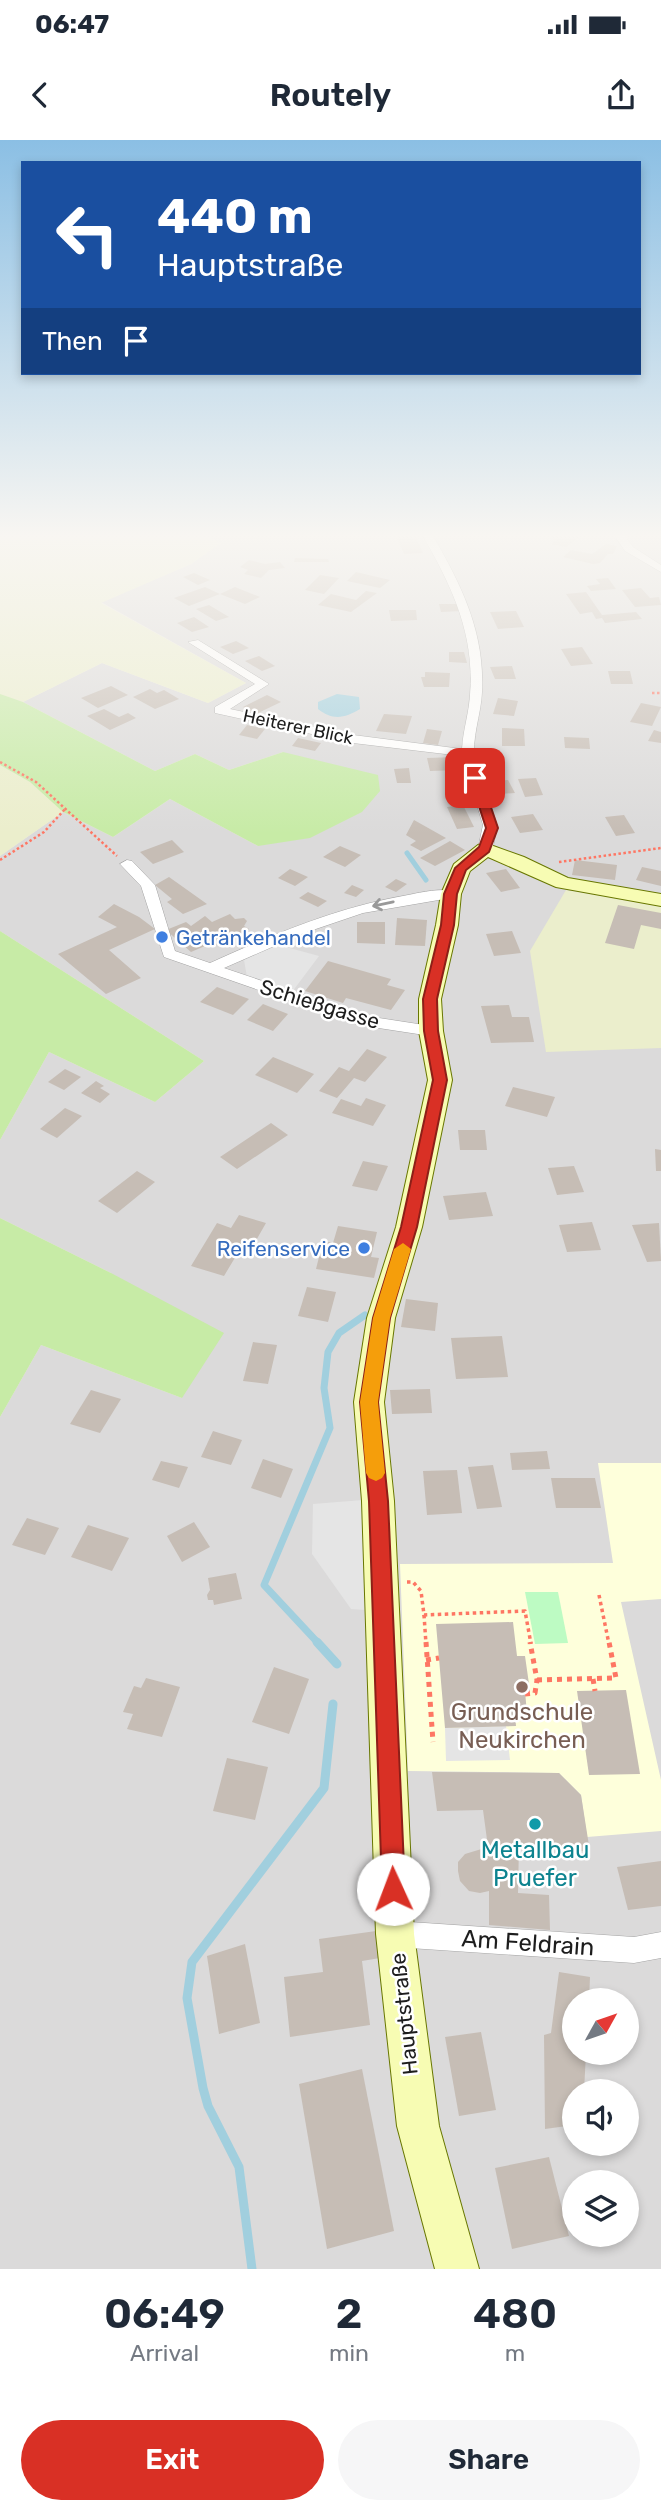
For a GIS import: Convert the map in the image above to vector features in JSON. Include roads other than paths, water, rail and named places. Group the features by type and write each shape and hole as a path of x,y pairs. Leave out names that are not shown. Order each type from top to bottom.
{"street":[{"path":"473,635 476,695 467,753 492,828 485,849 517,860 563,883 661,900"},
{"name":"Heiterer Blick","path":"194,642 263,684 219,710 353,739 467,753"},
{"name":"Hauptstraße","path":"457,2269 418,2126 405,2032 396,1934 379,1501 369,1402 381,1318 409,1227 440,1080 431,1031 430,999 447,925 451,894 461,868 485,849"},
{"name":"Schießgasse","path":"127,864 148,886 169,954 364,1021 431,1031"},
{"path":"213,967 272,939 335,916 383,903 451,894"},
{"name":"Am Feldrain","path":"396,1934 635,1950 661,1945"}],"water":[{"path":"337,694 359,697 360,709 334,717 318,709 318,702"}],"waterway":[{"path":"407,853 426,880"},
{"path":"319,1644 264,1585 330,1428 324,1388 328,1352 339,1333 365,1315"},
{"path":"317,1642 337,1664"},
{"path":"252,2269 239,2167 208,2106 203,2088 187,1998 192,1962 324,1788 333,1704"}],"place":[{"name":"Getränkehandel","path":"162,937"},
{"name":"Reifenservice","path":"364,1248"},
{"name":"Grundschule Neukirchen","path":"522,1687"},
{"name":"Metallbau Pruefer","path":"535,1824"}]}
